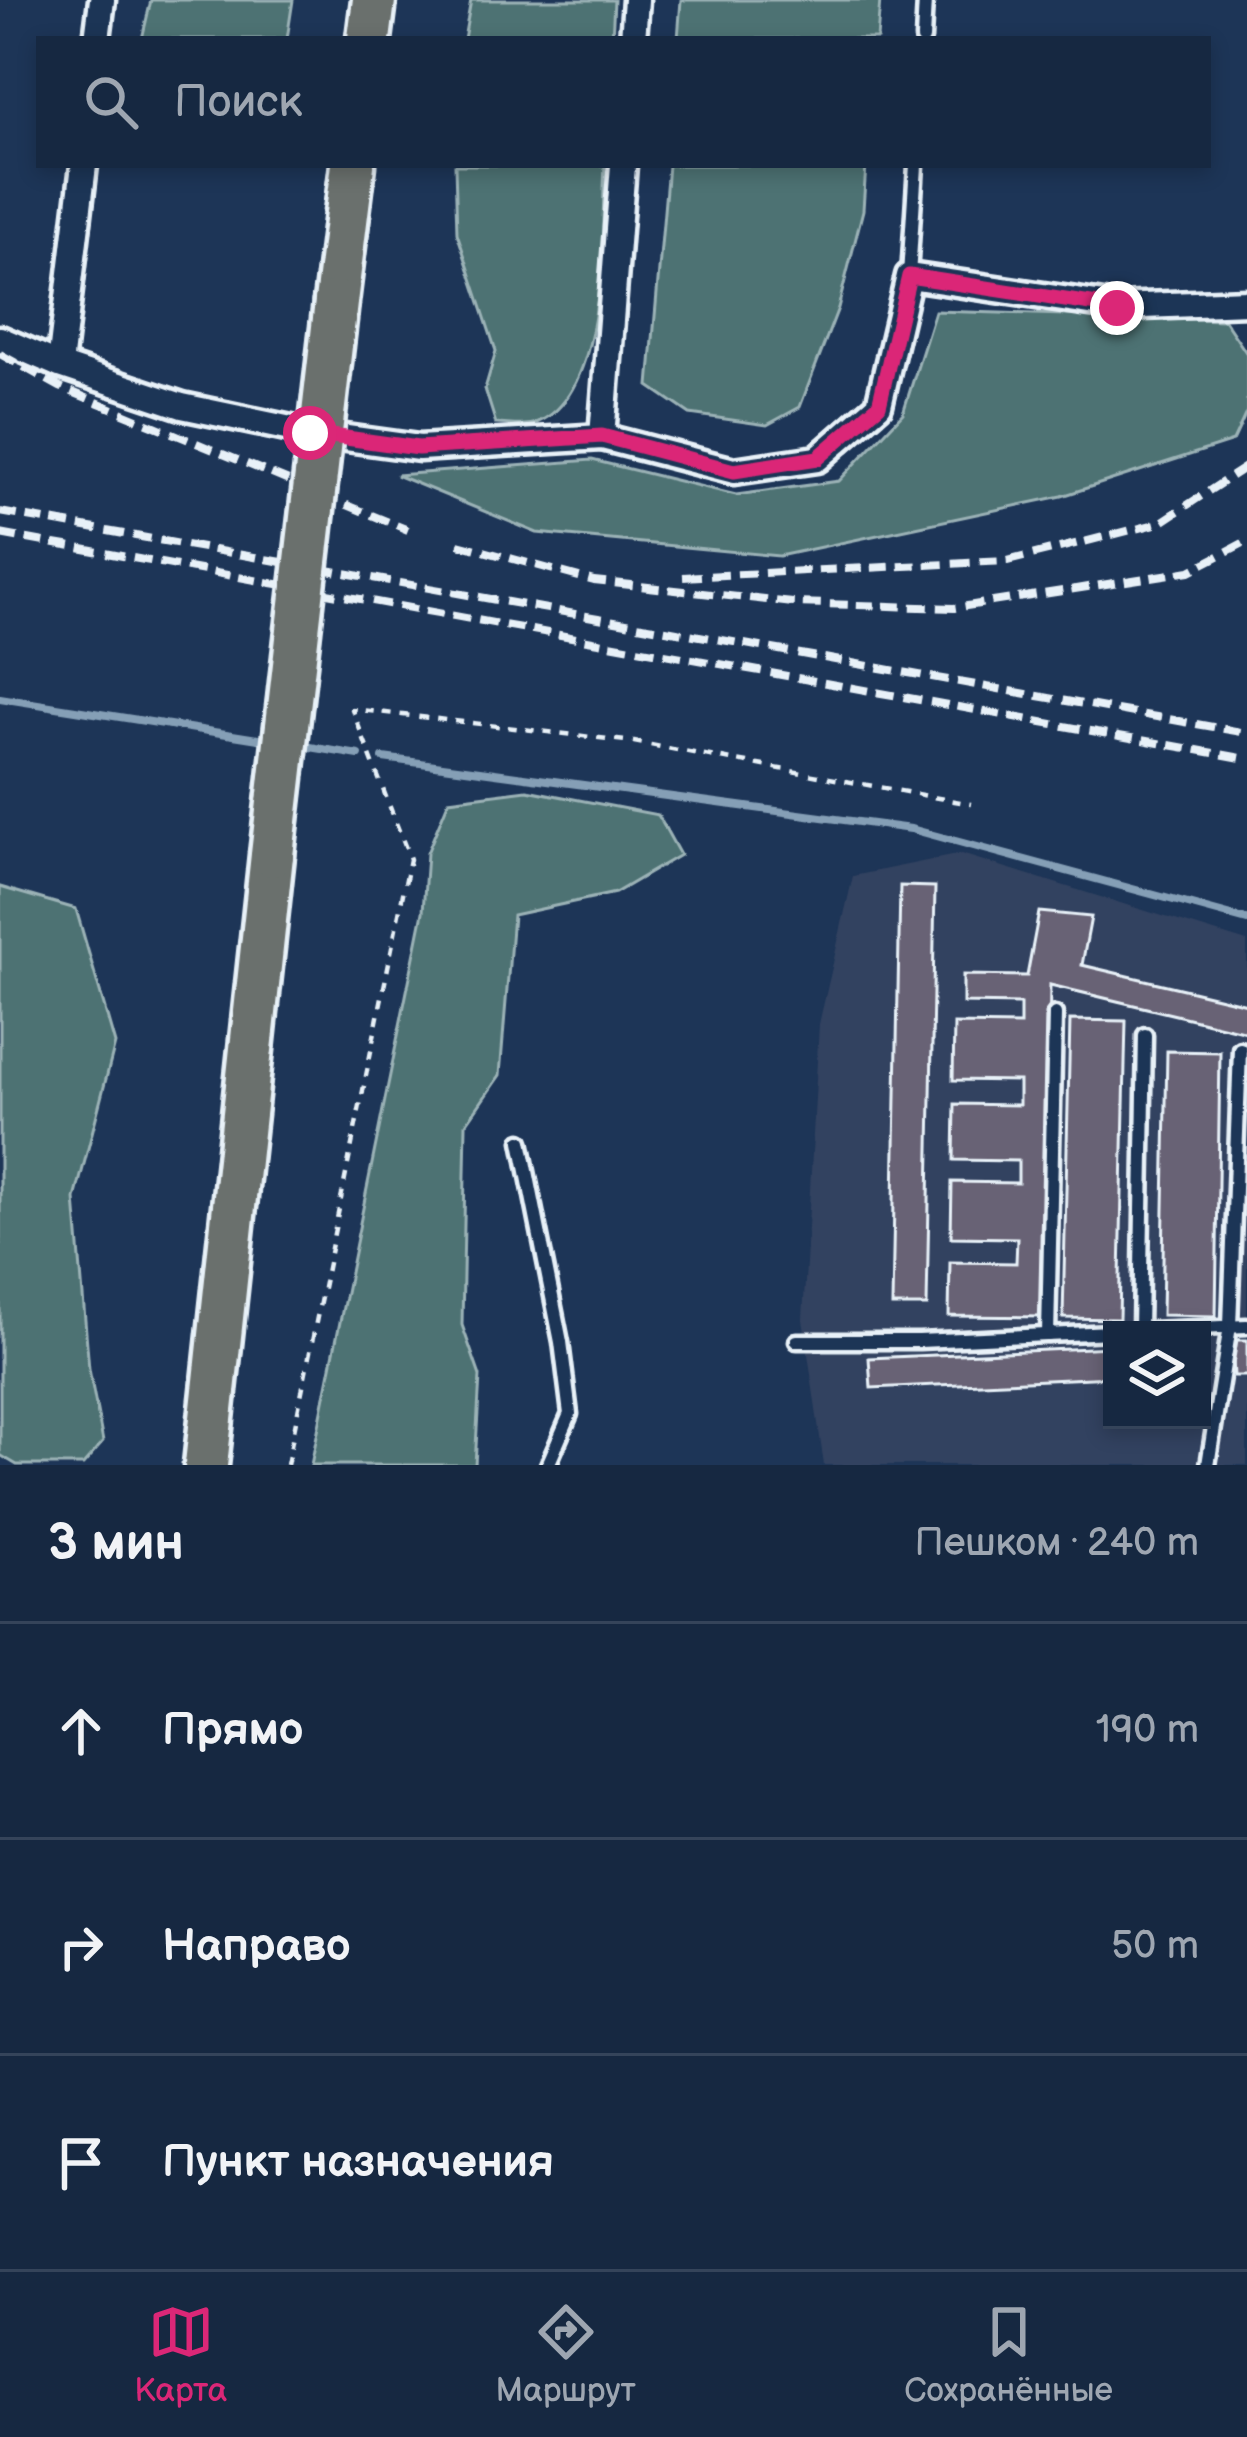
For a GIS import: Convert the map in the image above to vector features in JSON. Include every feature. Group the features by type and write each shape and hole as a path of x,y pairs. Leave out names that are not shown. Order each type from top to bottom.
{"highway":[{"path":"369,36 374,0"},
{"path":"206,1465 353,168"}],"street":[{"path":"98,36 102,0"},
{"path":"633,36 636,0"},
{"path":"60,364 84,168"},
{"path":"602,436 623,168"},
{"path":"0,339 182,406 310,433 418,448 602,436 734,471 818,458 879,405 909,276 1117,308 1247,302"}],"lane":[{"path":"923,36 925,0"},
{"path":"909,276 916,168"},
{"path":"1048,1335 1055,1014"},
{"path":"1140,1321 1145,1035"},
{"path":"1208,1465 1230,1326 1240,1049"},
{"path":"520,1141 561,1342 570,1414 548,1465"},
{"path":"1211,1327 1247,1326"},
{"path":"797,1341 1103,1332"}],"path":[{"path":"286,1465 410,859 352,709 634,742 971,804"}],"shaded area":[{"path":"961,854 1247,942 1247,1465 824,1465 803,1319 819,1024 853,876"}],"green space":[{"path":"151,0 293,0 287,36 143,36"},
{"path":"471,0 614,0 612,36 465,36"},
{"path":"681,0 880,0 877,36 678,36"},
{"path":"455,168 605,168 600,269 588,348 576,382 558,409 533,424 496,424 485,389 496,351 457,233"},
{"path":"668,168 866,168 863,210 838,308 800,407 767,425 690,414 649,386"},
{"path":"935,311 1224,320 1247,354 1247,411 1233,441 1062,496 779,556 537,533 396,475 592,460 736,495 839,481 903,413"},
{"path":"527,790 658,815 680,855 615,893 513,915 500,1075 466,1124 462,1325 480,1376 475,1465 311,1465 423,912 427,853 449,800"},
{"path":"0,887 76,909 115,1044 75,1199 89,1369 103,1442 83,1465 17,1465 0,1455"}],"building":[{"path":"900,886 935,887 927,1306 892,1306"},
{"path":"1039,912 1091,917 1082,965 1247,1004 1247,1032 1050,985 1044,1317 949,1316 950,1262 1016,1263 1017,1238 951,1237 952,1182 1018,1183 1018,1161 954,1160 955,1104 1019,1105 1019,1081 953,1080 954,1024 1020,1025 1020,1004 963,1003 963,975 1027,976"},
{"path":"1070,1020 1126,1021 1119,1319 1063,1318"},
{"path":"1167,1051 1220,1052 1216,1316 1162,1315"},
{"path":"1232,1340 1247,1340 1247,1376 1234,1376"},
{"path":"1103,1347 1103,1377 871,1388 869,1358"}],"waterway":[{"path":"0,698 271,741"},
{"path":"298,745 359,755"},
{"path":"383,758 911,829 1247,920"}],"railway":[{"path":"0,354 60,387 408,530"},
{"path":"683,577 1007,561 1160,523 1247,466"},
{"path":"0,512 1247,733"},
{"path":"0,534 1247,759"},
{"path":"458,544 594,581 793,603 954,608 1190,571 1247,541"}],"route":[{"path":"310,433 418,448 602,436 734,471 818,458 879,405 909,276 1117,308"}]}
